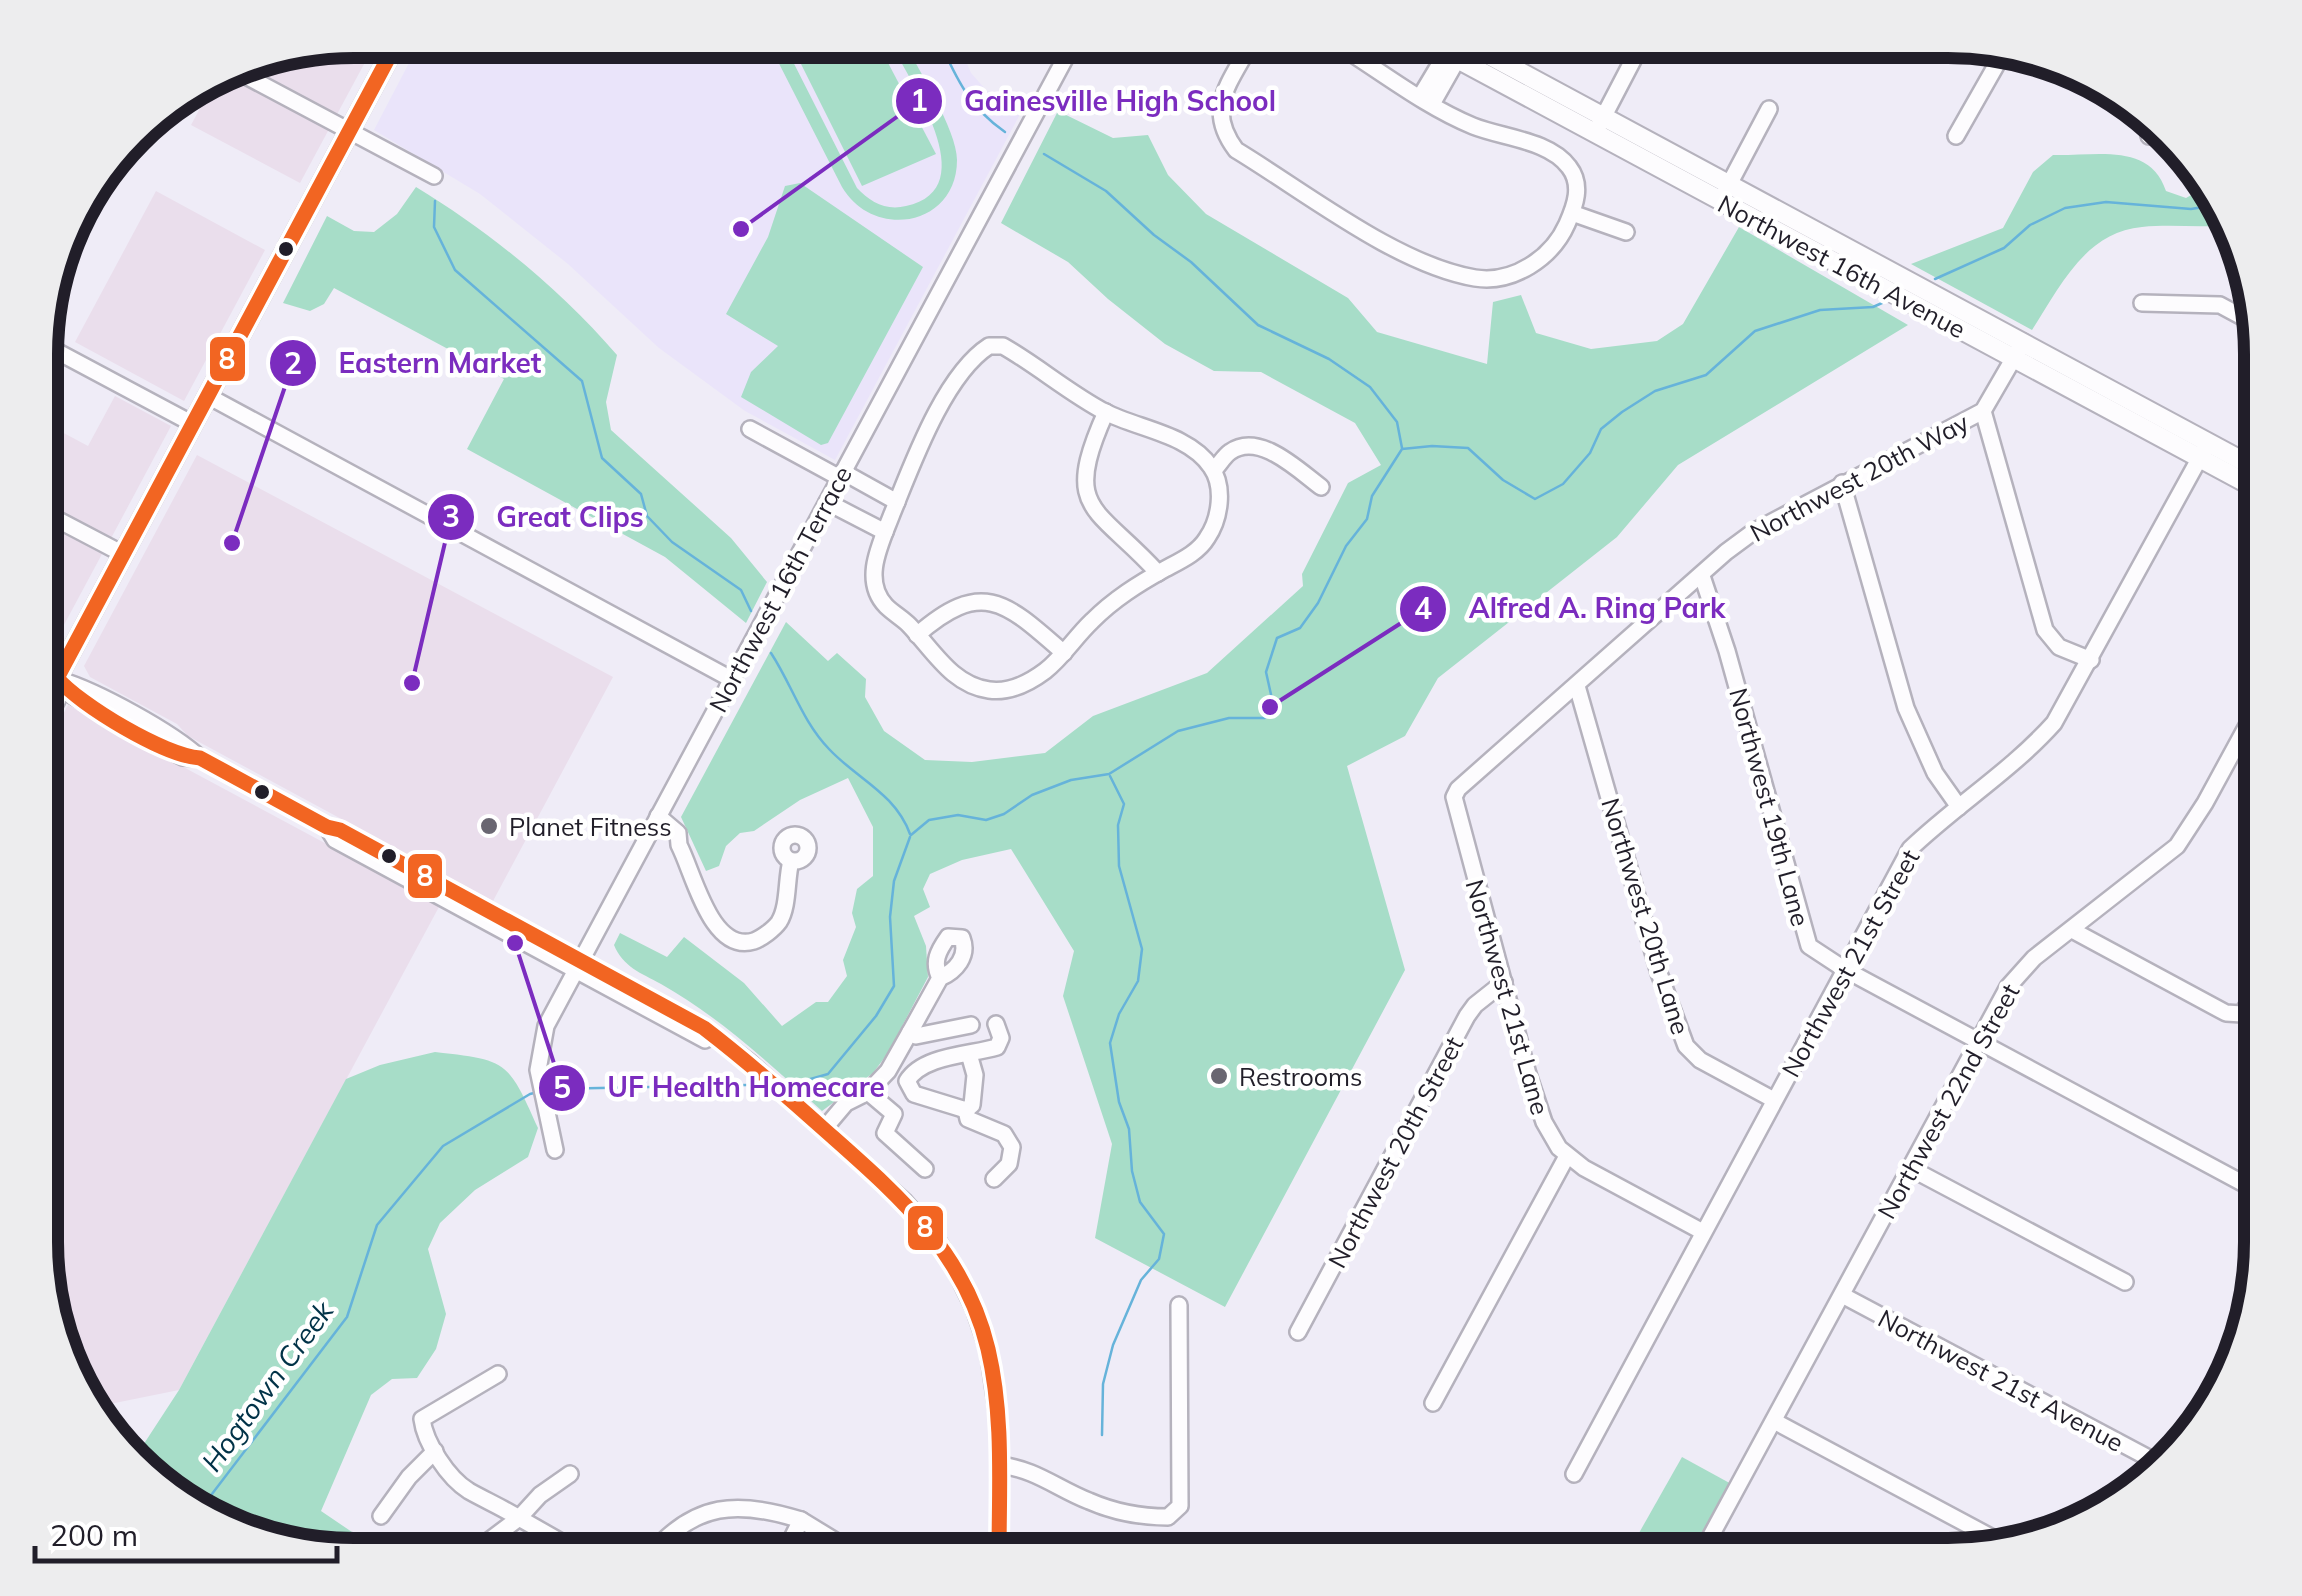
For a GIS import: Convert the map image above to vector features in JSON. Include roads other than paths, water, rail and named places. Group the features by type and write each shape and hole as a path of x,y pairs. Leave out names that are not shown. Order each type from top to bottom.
{"main road":[{"path":"58,662 123,554 388,58"},
{"name":"Northwest 16th Avenue","path":"1475,58 2204,450 2244,479"},
{"name":"Northwest 16th Avenue","path":"2204,450 2244,465"}],"street":[{"name":"Northwest 16th Terrace","path":"556,1150 538,1070 546,1026 1064,58"},
{"path":"1245,58 1220,102 1222,132 1236,150 1365,231 1411,256 1444,268 1475,278 1496,278 1544,256 1561,237 1572,213 1576,180 1568,166 1536,145 1470,125 1358,58"},
{"path":"1426,101 1449,58"},
{"path":"1600,125 1634,58"},
{"path":"1956,136 1998,62"},
{"path":"248,77 434,176"},
{"path":"1725,193 1769,109"},
{"path":"1572,213 1626,232"},
{"path":"2142,303 2220,306 2242,317"},
{"path":"990,346 1003,346 1106,412 1177,442 1202,456 1214,470 1219,488 1216,524 1204,543 1121,594 1045,671 1017,688 994,691 975,687 952,674 884,604 873,586 885,532 952,388 978,353 990,346"},
{"name":"Northwest 20th Way","path":"1454,798 1458,789 1753,532 1983,411 2019,350"},
{"path":"58,353 193,424"},
{"path":"208,396 731,679"},
{"path":"1983,411 2045,630 2060,647 2091,660"},
{"path":"1106,412 1088,452 1084,472 1091,508 1158,573"},
{"path":"750,429 897,502"},
{"path":"1214,470 1231,451 1248,446 1266,449 1321,487"},
{"name":"Northwest 21st Street","path":"1574,1474 1910,850 2026,753 2054,722 2204,450"},
{"path":"1842,483 1906,708 1935,773 1959,806"},
{"path":"828,502 885,532"},
{"path":"58,520 123,554"},
{"name":"Northwest 19th Lane","path":"1702,576 1727,651 1809,946 1844,969 2244,1184"},
{"path":"917,635 960,604 980,599 1018,617 1064,653"},
{"path":"58,682 78,685 188,746 200,758 327,827 340,830 579,965 704,1028 749,1062 905,1202 954,1266 974,1308 994,1374 1000,1538"},
{"name":"Northwest 20th Lane","path":"1577,686 1680,1034 1700,1060 1774,1100"},
{"path":"58,687 183,757 200,758"},
{"name":"Northwest 22nd Street","path":"1710,1538 2018,972 2177,846 2244,731"},
{"name":"Northwest 21st Lane","path":"1454,798 1544,1122 1568,1156 1703,1232"},
{"path":"654,823 675,830 712,924 727,938 744,943 760,940 779,922 791,860"},
{"path":"2072,930 2226,1014 2244,1011"},
{"path":"824,1129 846,1103 868,1092 897,1058 940,978"},
{"name":"Northwest 20th Street","path":"1298,1332 1467,1016 1474,1005 1504,982"},
{"path":"966,1110 914,1094 907,1081 914,1072 933,1062 998,1047 1001,1038 996,1024"},
{"path":"910,1032 916,1036 971,1026"},
{"path":"966,1110 972,1105 976,1090 969,1054"},
{"path":"897,1058 914,1072"},
{"path":"868,1092 894,1114 899,1114 914,1094"},
{"path":"966,1110 968,1118 1004,1134 1012,1146 1009,1164 994,1179"},
{"path":"894,1114 884,1133 925,1169"},
{"path":"1433,1403 1568,1156"},
{"path":"1910,1168 2125,1282"},
{"name":"Northwest 21st Avenue","path":"1842,1295 2150,1459"},
{"path":"999,1465 1023,1468 1092,1502 1146,1517 1168,1517 1180,1506 1179,1305"},
{"path":"498,1374 422,1419 424,1433 454,1478 469,1491 553,1538"},
{"path":"1774,1422 1987,1536"},
{"path":"381,1516 409,1478 436,1451"},
{"path":"493,1538 570,1474"},
{"path":"668,1538 681,1525 708,1512 740,1506 801,1520 830,1538"},
{"path":"792,1538 801,1520"}],"waterway":[{"path":"948,58 973,102 1005,132"},
{"path":"1044,154 1106,191 1258,325 1329,359 1370,387 1397,422 1402,448"},
{"path":"435,201 434,227 455,270 582,381 602,458 641,494 647,516 672,542 741,590 751,611"},
{"path":"1935,279 2004,248 2030,225 2065,208 2106,202 2205,207"},
{"path":"911,835 929,820 958,815 986,820 1004,814 1032,795 1071,780 1109,774 1178,731 1229,718 1265,718 1274,708 1266,672 1277,638 1300,628 1318,603 1346,546 1367,519 1372,496 1402,449 1468,448 1503,480 1535,499 1563,484 1590,453 1601,429 1622,412 1655,391 1706,375 1755,331 1820,310 1882,303"},
{"path":"771,653 820,738 885,797 910,834"},
{"path":"1102,1435 1103,1384 1113,1345 1141,1280 1159,1259 1164,1234 1140,1202 1110,1043 1119,1014 1138,981 1142,949 1119,866 1118,825 1124,804 1110,776"},
{"name":"Hogtown Creek","path":"793,1084 828,1074 876,1016 894,986 890,917 894,881 910,837"},
{"name":"Hogtown Creek","path":"551,1089 747,1085"},
{"name":"Hogtown Creek","path":"208,1500 347,1317 377,1225 443,1146 538,1092"}],"place":[{"name":"Gainesville High School","path":"741,229"},
{"name":"Eastern Market","path":"232,543"},
{"name":"Great Clips","path":"412,683"},
{"name":"Alfred A. Ring Park","path":"1270,707"},
{"name":"Planet Fitness","path":"489,826"},
{"name":"UF Health Homecare","path":"515,943"},
{"name":"Restrooms","path":"1219,1076"}]}
